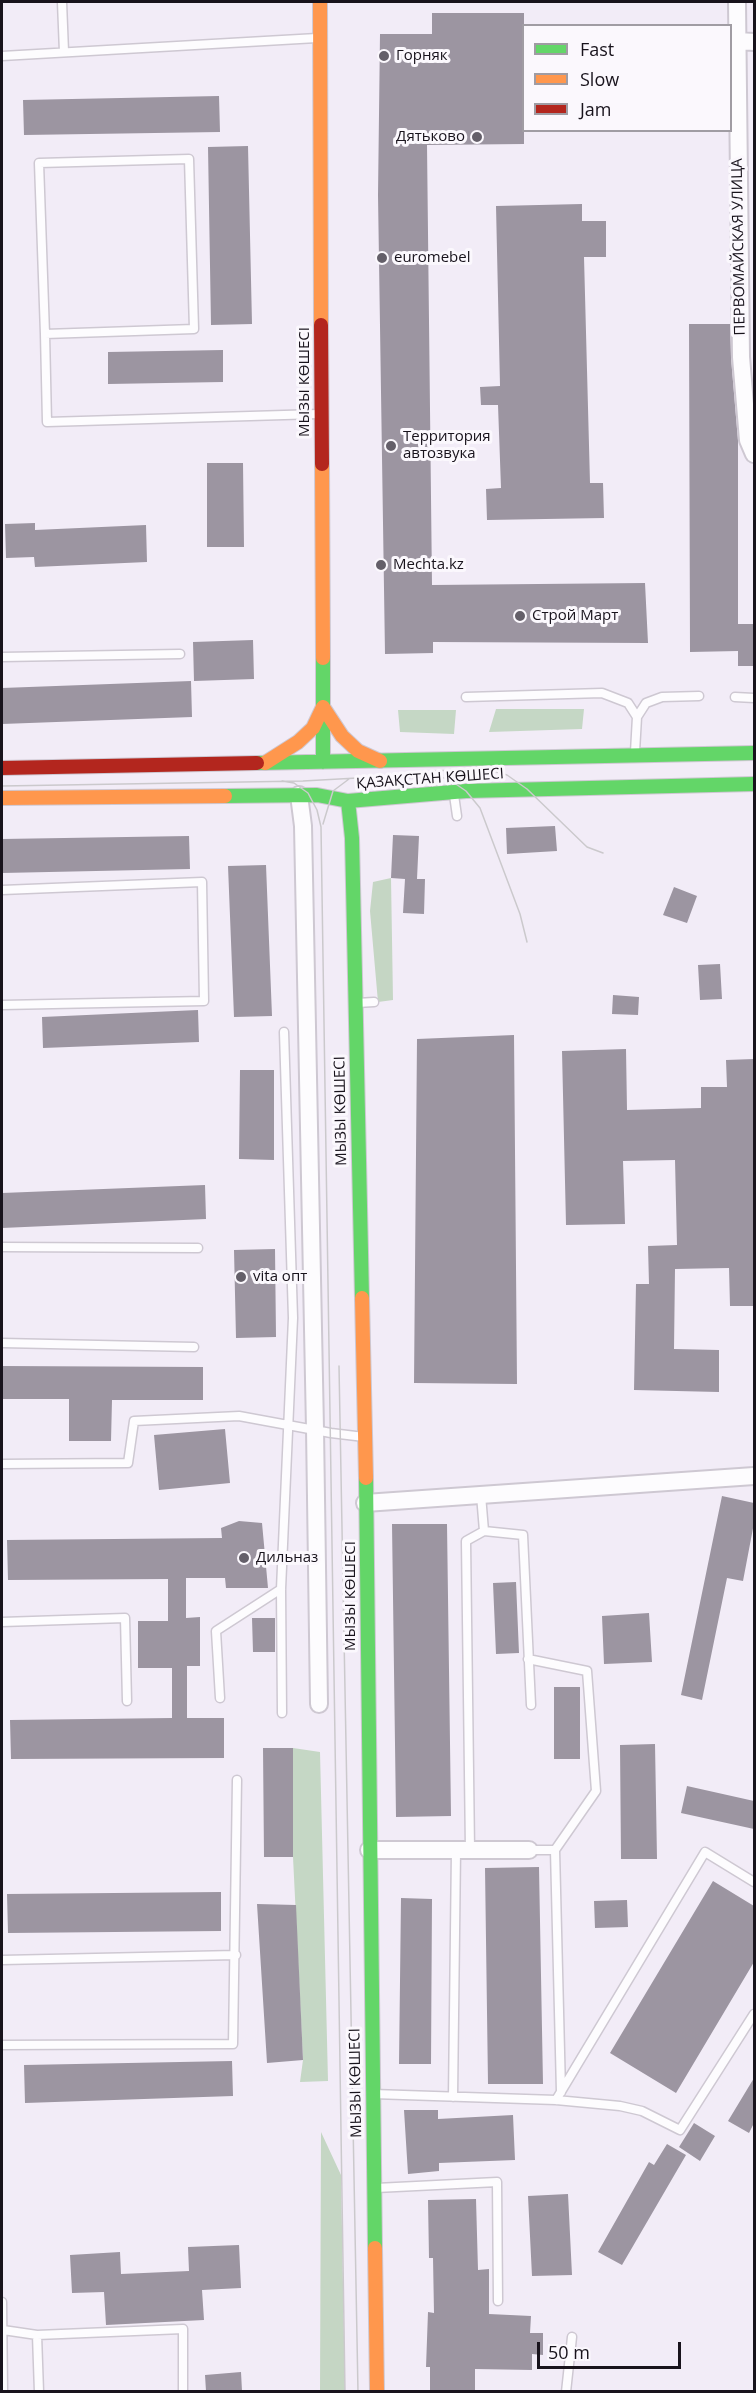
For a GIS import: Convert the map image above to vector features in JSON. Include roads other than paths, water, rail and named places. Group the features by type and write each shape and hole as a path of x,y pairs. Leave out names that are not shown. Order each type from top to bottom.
{"main road":[{"name":"МЫЗЫ КӨШЕСІ","path":"320,2 323,707 326,768"},
{"path":"323,707 342,736 358,750 380,761"},
{"path":"265,763 298,742 313,728 323,707"},
{"name":"ҚАЗАҚСТАН КӨШЕСІ","path":"2,798 317,795 348,801 453,792 635,771 754,753"},
{"name":"ҚАЗАҚСТАН КӨШЕСІ","path":"2,768 265,763 326,768 380,761 635,771 754,784"},
{"path":"338,786 348,801"},
{"name":"МЫЗЫ КӨШЕСІ","path":"348,801 352,838 364,1437 377,2391"}],"street":[{"name":"ПЕРВОМАЙСКАЯ УЛИЦА","path":"737,2 746,42 747,291 741,357 748,440 754,454"},
{"path":"299,795 303,826 319,1704"},
{"path":"365,1503 754,1476"},
{"path":"369,1850 529,1850"}],"lane":[{"path":"62,2 64,52"},
{"path":"2,56 321,38"},
{"path":"45,334 194,329 189,159 39,163 47,422 322,414"},
{"path":"2,657 180,654"},
{"path":"466,697 602,693 628,703 637,717"},
{"path":"635,771 637,717 646,703 662,697 699,696"},
{"path":"735,697 754,698"},
{"path":"453,792 457,816"},
{"path":"2,890 202,882 204,1001 2,1005"},
{"path":"356,1004 374,1002"},
{"path":"282,1713 281,1589 293,1318 285,1032"},
{"path":"2,1247 198,1248"},
{"path":"2,1342 194,1347"},
{"path":"2,1464 128,1463 135,1421 239,1416 364,1437"},
{"path":"481,1494 484,1531"},
{"path":"453,2097 463,1850 466,1541 484,1531 523,1535 531,1705"},
{"path":"220,1698 216,1631 281,1589"},
{"path":"2,1622 125,1618 127,1701"},
{"path":"528,1659 587,1671 596,1791 555,1850 558,2096"},
{"path":"2,2045 233,2044 237,1780"},
{"path":"529,1850 555,1850"},
{"path":"558,2096 705,1852 754,1882"},
{"path":"2,1960 236,1954"},
{"path":"373,2094 453,2097 558,2096 642,2111 680,2130 754,2014"},
{"path":"375,2188 497,2182 498,2301"},
{"path":"2,2302 3,2391"},
{"path":"3,2330 37,2335 183,2329 183,2391"},
{"path":"37,2335 39,2391"},
{"path":"566,2391 572,2337"}],"tram line":[{"path":"432,771 487,769 507,775 527,789 587,847 603,853"},
{"path":"2,786 303,781 375,777 447,778 466,791 480,808 520,914 527,942"},
{"path":"323,824 333,791 349,779"},
{"path":"282,781 294,783 308,793 317,810 321,827 345,2392"},
{"path":"339,1366 358,2392"}],"place":[{"name":"Горняк","path":"384,56"},
{"name":"Дятьково","path":"477,137"},
{"name":"euromebel","path":"382,258"},
{"name":"Территория автозвука","path":"391,446"},
{"name":"Mechta.kz","path":"381,565"},
{"name":"Строй Март","path":"520,616"},
{"name":"vita опт","path":"241,1277"},
{"name":"Дильназ","path":"244,1558"}]}
